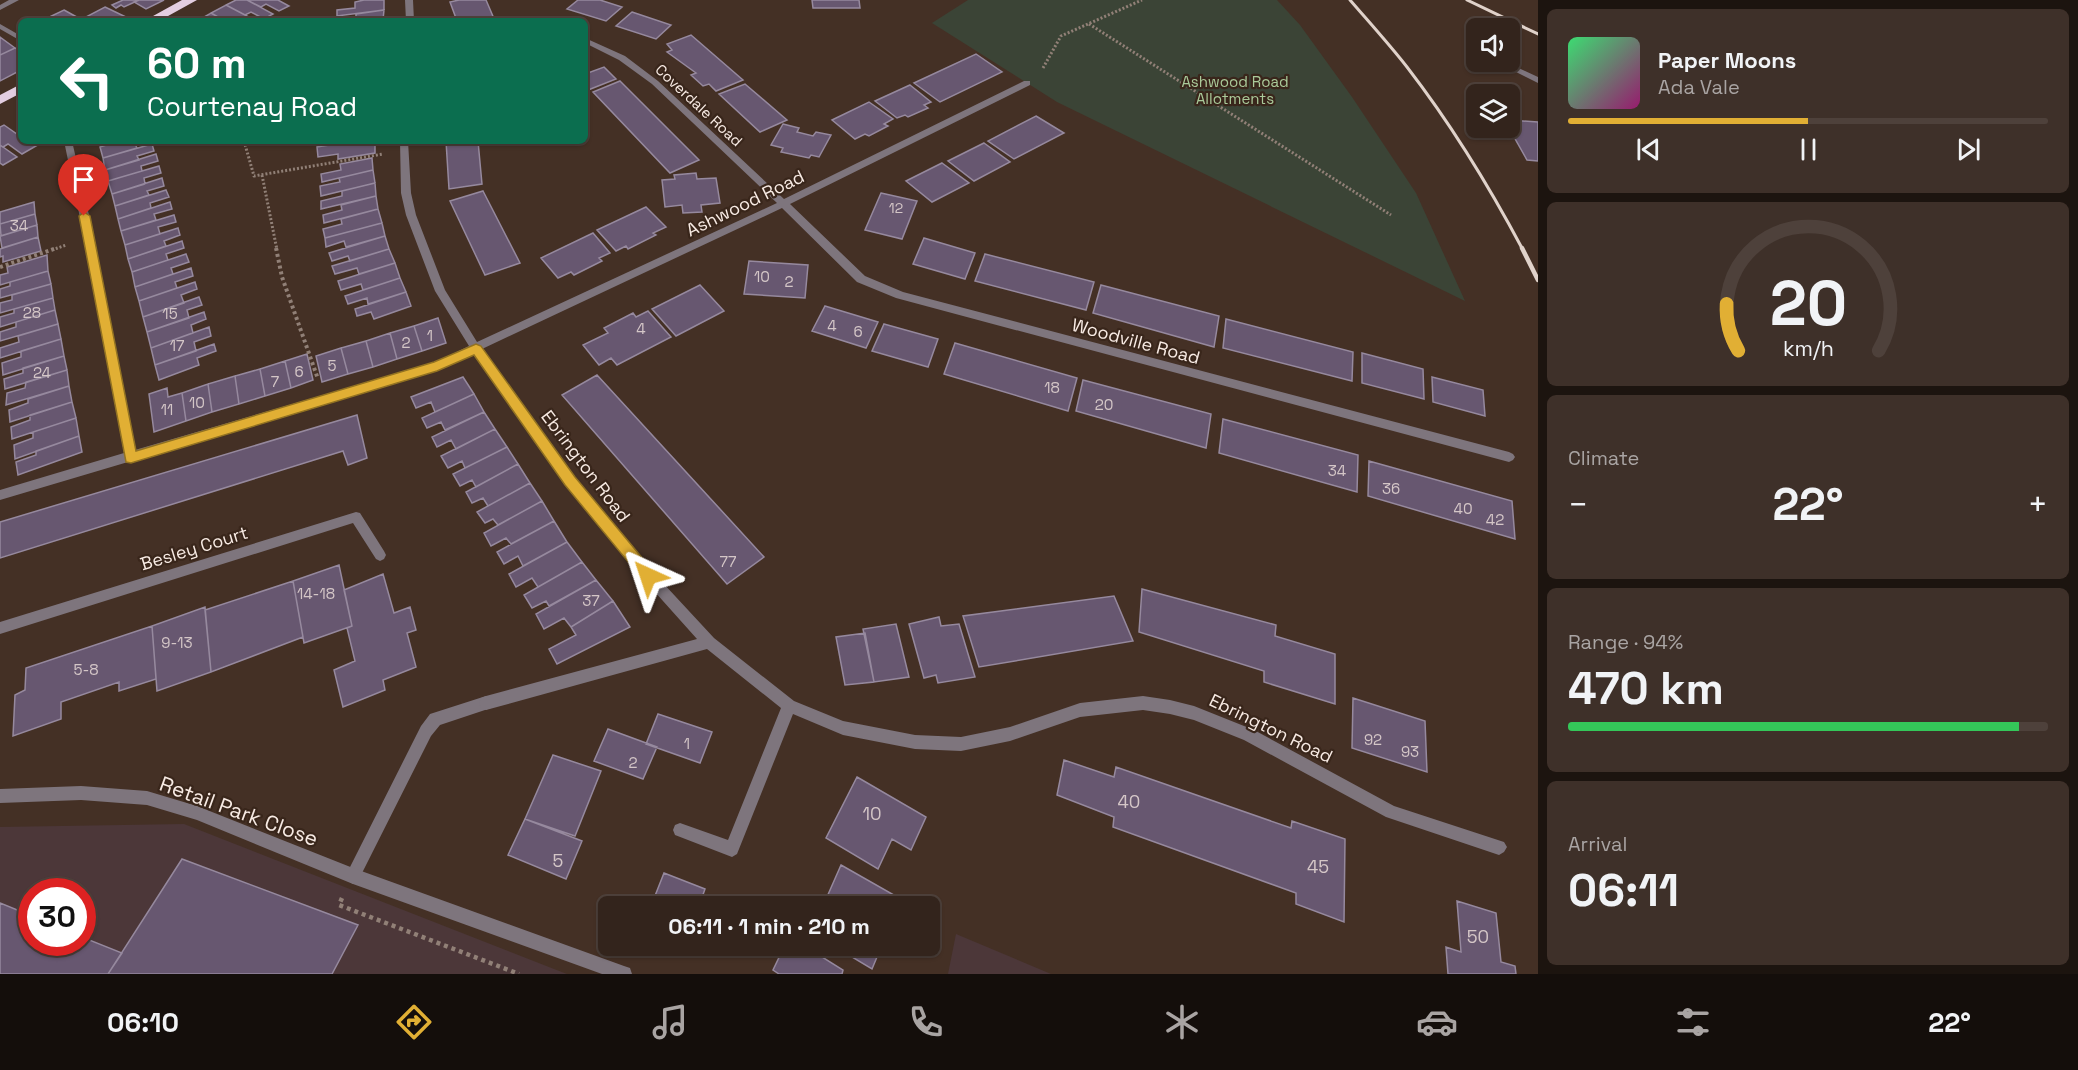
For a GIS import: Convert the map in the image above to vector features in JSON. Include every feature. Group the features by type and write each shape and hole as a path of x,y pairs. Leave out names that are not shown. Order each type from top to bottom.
{"highway":[{"path":"156,18 191,0"},
{"path":"0,100 18,90"}],"street":[{"path":"0,8 15,0"},
{"path":"409,0 411,18"},
{"path":"0,26 18,37"},
{"name":"Coverdale Road","path":"588,41 608,49 648,75 784,203"},
{"path":"1520,71 1538,80"},
{"name":"Ashwood Road","path":"0,495 437,366 784,203 1027,83"},
{"path":"69,144 89,237 131,458"},
{"name":"Ebrington Road","path":"404,146 406,193 420,241 440,291 476,349 577,490 633,559 709,642 789,706 843,728 915,742 961,744 1010,734 1080,710 1143,703 1170,707 1194,713 1249,735 1391,812 1499,847"},
{"name":"Woodville Road","path":"784,203 861,279 869,284 934,304 1509,457"},
{"name":"Besley Court","path":"0,628 356,517 380,555"},
{"path":"353,876 435,718 709,642"},
{"path":"680,830 732,849 789,706"},
{"name":"Retail Park Close","path":"0,796 81,793 147,798 198,813 353,876 624,974"}],"path":[{"path":"1027,83 1041,71 1061,36 1142,0"},
{"path":"1089,24 1391,215"},
{"path":"245,144 254,176 404,146"},
{"path":"262,175 282,277 325,400"},
{"path":"0,267 89,237"},
{"path":"353,876 339,905 519,974"}],"shaded area":[{"path":"184,824 567,974 0,974 0,827"},
{"path":"956,934 1051,974 948,974"}],"green space":[{"name":"Ashwood Road Allotments","path":"968,0 1277,0 1300,25 1352,97 1416,193 1465,301 1057,102 932,23"}],"building":[{"path":"123,0 139,0 124,7 121,5 116,8 112,5"},
{"path":"164,0 146,9 134,2"},
{"path":"236,0 247,0 273,14 266,18 251,12 245,15 226,5"},
{"path":"247,0 278,0 289,6 279,11 266,4 261,7"},
{"path":"384,0 384,10 337,16 337,10 355,8 355,2"},
{"path":"486,0 494,18 456,18 450,2"},
{"path":"578,0 600,0 622,7 606,21 567,9"},
{"path":"812,0 859,0 860,8 813,8"},
{"path":"226,5 250,18 220,18 211,13"},
{"path":"105,7 126,17 124,18 84,18"},
{"path":"64,10 79,18 47,18"},
{"path":"384,10 383,18 356,18 356,14"},
{"path":"632,12 671,25 656,39 616,26"},
{"path":"211,13 220,18 202,18"},
{"path":"691,35 743,80 716,91 709,84 703,86 691,75 696,73 667,52 672,50 667,44"},
{"path":"0,37 15,48 0,55"},
{"path":"15,48 18,50 18,72 0,81 0,55"},
{"path":"976,54 1002,72 940,102 914,83"},
{"path":"604,67 616,79 588,90 588,73"},
{"path":"620,81 699,160 670,173 593,92"},
{"path":"745,84 787,120 760,132 719,94"},
{"path":"910,85 931,102 924,105 928,108 908,117 905,115 897,118 875,101"},
{"path":"869,102 893,119 884,124 888,126 869,136 865,134 855,139 832,120"},
{"path":"1036,116 1064,133 1014,159 988,141"},
{"path":"1520,121 1538,122 1538,161 1527,160 1515,138 1520,138"},
{"path":"783,124 799,128 797,132 813,136 816,132 831,135 819,157 811,155 809,158 781,152 783,148 771,145"},
{"path":"4,125 18,135 18,144 36,146 22,154 8,144 3,147 0,145 0,127"},
{"path":"984,143 1010,162 974,181 948,161"},
{"path":"110,144 135,144 137,148 103,158 100,147"},
{"path":"152,144 154,151 137,156 139,160 105,170 103,158"},
{"path":"336,144 375,144 375,153 338,159 338,154 318,157 317,147"},
{"path":"446,144 478,144 482,184 449,189"},
{"path":"0,145 17,157 3,165 0,163"},
{"path":"156,154 158,161 141,166 142,171 108,181 105,170"},
{"path":"372,158 373,170 322,182 321,174 341,170 340,164"},
{"path":"942,163 969,183 932,202 906,181"},
{"path":"159,166 161,173 144,178 145,184 112,194 108,181"},
{"path":"373,170 375,183 321,196 320,186 340,182 339,178"},
{"path":"696,173 697,179 716,178 720,203 701,205 702,212 683,213 682,205 665,207 662,180 675,179 674,175"},
{"path":"162,178 164,186 147,191 149,195 115,206 112,194"},
{"path":"375,183 376,196 321,209 321,201 342,196 342,191"},
{"path":"166,190 169,197 150,203 151,208 118,219 115,206"},
{"path":"483,191 520,263 485,275 450,201"},
{"path":"881,193 917,201 902,239 865,230"},
{"path":"376,196 378,209 324,223 323,215 342,210 341,205"},
{"path":"34,202 35,214 0,224 0,212"},
{"path":"170,202 172,209 154,214 156,220 121,231 118,219"},
{"path":"646,207 666,227 653,233 656,235 628,249 626,246 616,251 597,230"},
{"path":"378,209 382,223 325,238 323,229 342,224 341,219"},
{"path":"35,214 37,225 1,236 0,224"},
{"path":"174,215 176,222 158,227 160,234 125,245 121,231"},
{"path":"382,223 385,236 346,247 344,241 326,247 325,238"},
{"path":"37,225 38,237 2,248 0,236"},
{"path":"178,228 180,235 164,241 166,246 128,259 125,245"},
{"path":"593,233 610,253 599,258 602,261 574,275 571,272 558,278 541,258"},
{"path":"385,236 389,249 350,261 348,256 332,261 329,253"},
{"path":"38,237 41,251 3,262 0,249"},
{"path":"924,238 975,253 965,279 913,264"},
{"path":"182,241 184,248 166,254 168,260 132,272 128,259"},
{"path":"389,249 395,263 359,274 357,268 335,274 332,266"},
{"path":"186,254 189,262 171,268 173,274 135,287 132,272"},
{"path":"985,254 1094,282 1086,310 975,281"},
{"path":"47,255 48,271 0,285 0,275 8,273 7,267"},
{"path":"749,261 808,265 805,298 744,294"},
{"path":"395,263 400,278 363,290 361,284 341,290 338,281"},
{"path":"191,268 193,276 175,282 177,288 139,301 135,287"},
{"path":"48,271 51,284 0,298 0,289 10,286 10,282"},
{"path":"400,278 406,292 368,304 367,298 348,304 345,296"},
{"path":"195,282 197,289 181,295 184,303 143,317 139,301"},
{"path":"51,284 53,298 0,313 0,303 12,300 12,295"},
{"path":"700,285 724,311 676,336 652,309"},
{"path":"1101,285 1219,316 1214,347 1093,313"},
{"path":"406,292 411,306 374,319 371,312 357,316 355,309"},
{"path":"199,297 202,305 187,310 189,318 147,332 143,317"},
{"path":"53,298 55,310 0,327 0,317 14,313 14,309"},
{"path":"825,306 878,322 866,348 812,331"},
{"path":"55,310 58,324 0,341 0,332 16,327 16,322"},
{"path":"648,311 671,337 617,365 611,358 599,365 583,345 608,333 604,328 633,313 636,317"},
{"path":"204,312 206,319 191,325 193,333 151,348 147,332"},
{"path":"438,318 446,343 422,351 414,326"},
{"path":"1226,319 1353,352 1352,381 1223,348"},
{"path":"58,324 61,339 0,358 0,348 19,342 18,336"},
{"path":"884,324 938,339 928,367 872,351"},
{"path":"414,326 422,351 397,359 390,333"},
{"path":"209,327 211,336 194,342 196,351 155,365 151,348"},
{"path":"390,333 397,359 373,367 366,341"},
{"path":"61,339 64,356 3,375 2,363 21,357 21,351"},
{"path":"366,341 373,367 348,374 341,348"},
{"path":"955,343 1077,378 1068,411 944,374"},
{"path":"214,344 216,351 197,358 199,365 159,380 155,365"},
{"path":"341,348 348,374 322,382 316,356"},
{"path":"1362,353 1423,369 1424,399 1362,383"},
{"path":"307,354 313,380 291,388 285,361"},
{"path":"64,356 67,370 5,389 4,379 23,373 23,368"},
{"path":"285,361 291,388 265,396 260,369"},
{"path":"260,369 265,396 239,404 235,376"},
{"path":"67,370 69,386 6,405 7,393 25,388 26,382"},
{"path":"597,375 764,557 727,584 562,395"},
{"path":"235,376 239,404 212,412 208,384"},
{"path":"463,377 474,394 435,412 431,402 416,408 411,397"},
{"path":"1432,377 1483,390 1485,416 1433,402"},
{"path":"1083,380 1211,414 1206,448 1076,411"},
{"path":"208,384 212,412 186,421 182,393"},
{"path":"69,386 72,402 10,422 9,410 28,403 28,399"},
{"path":"167,388 168,397 182,393 186,421 154,432 149,394"},
{"path":"474,394 484,412 445,430 441,422 427,428 422,418"},
{"path":"72,402 76,418 12,439 11,427 30,420 30,415"},
{"path":"484,412 495,429 456,449 451,440 437,447 432,437"},
{"path":"357,415 367,458 348,465 343,451 0,558 0,522"},
{"path":"76,418 79,436 15,459 14,445 33,438 33,432"},
{"path":"1223,419 1358,455 1357,492 1219,453"},
{"path":"495,429 507,447 465,468 462,461 448,468 441,456"},
{"path":"79,436 82,452 18,475 16,462 36,455 36,451"},
{"path":"507,447 518,464 476,487 472,480 460,486 453,474"},
{"path":"1369,461 1512,501 1515,539 1368,496"},
{"path":"518,464 530,483 488,506 483,498 472,503 466,492"},
{"path":"530,483 542,501 498,525 493,519 485,523 477,512"},
{"path":"542,501 554,521 511,544 506,538 491,546 484,533"},
{"path":"554,521 567,542 523,566 518,556 504,564 497,552"},
{"path":"567,542 582,562 538,587 532,578 516,587 509,574"},
{"path":"582,562 596,580 549,606 546,601 532,608 524,595"},
{"path":"339,565 352,626 304,643 293,581"},
{"path":"383,574 394,613 410,607 416,630 407,633 416,667 383,680 385,690 343,707 334,670 355,661 347,628 352,626 344,590"},
{"path":"596,580 613,601 571,627 564,618 544,629 536,614"},
{"path":"293,581 303,637 211,672 205,610"},
{"path":"1142,589 1276,625 1275,636 1335,654 1335,704 1264,682 1264,671 1139,632"},
{"path":"1114,596 1133,641 979,667 963,616"},
{"path":"613,601 630,627 557,664 549,649 576,635 571,627"},
{"path":"205,607 211,672 157,691 152,626"},
{"path":"939,617 941,626 959,624 975,677 938,683 936,675 924,678 909,624"},
{"path":"896,624 909,677 874,682 863,629"},
{"path":"152,626 156,679 119,691 119,682 61,702 61,719 13,736 15,695 25,690 26,668"},
{"path":"865,633 874,682 845,685 836,637"},
{"path":"1353,698 1425,721 1427,772 1352,748"},
{"path":"658,714 712,732 700,763 646,744"},
{"path":"608,729 657,747 643,779 594,761"},
{"path":"553,755 601,771 575,836 525,819"},
{"path":"1064,760 1114,777 1116,767 1291,828 1292,821 1345,839 1344,922 1296,904 1296,893 1113,827 1114,817 1057,795"},
{"path":"857,777 926,817 911,850 892,839 878,869 826,838"},
{"path":"525,819 582,841 566,879 508,855"},
{"path":"182,859 358,925 332,974 108,974"},
{"path":"841,865 896,896 827,896"},
{"path":"664,873 705,889 703,896 655,896"},
{"path":"1457,901 1496,913 1501,962 1515,966 1516,974 1448,974 1446,947 1461,952"},
{"path":"0,903 18,910 18,956 96,956 96,943 122,953 108,974 0,974"},
{"path":"780,956 821,956 843,970 842,974 779,974 773,970"},
{"path":"850,956 877,956 872,969"}],"railway":[{"path":"1350,0 1400,58 1439,111 1497,202 1523,250"},
{"path":"1467,0 1538,34"},
{"path":"1523,250 1538,280"}],"route":[{"path":"84,216 131,458 437,366 476,349 570,481 648,576"}]}
